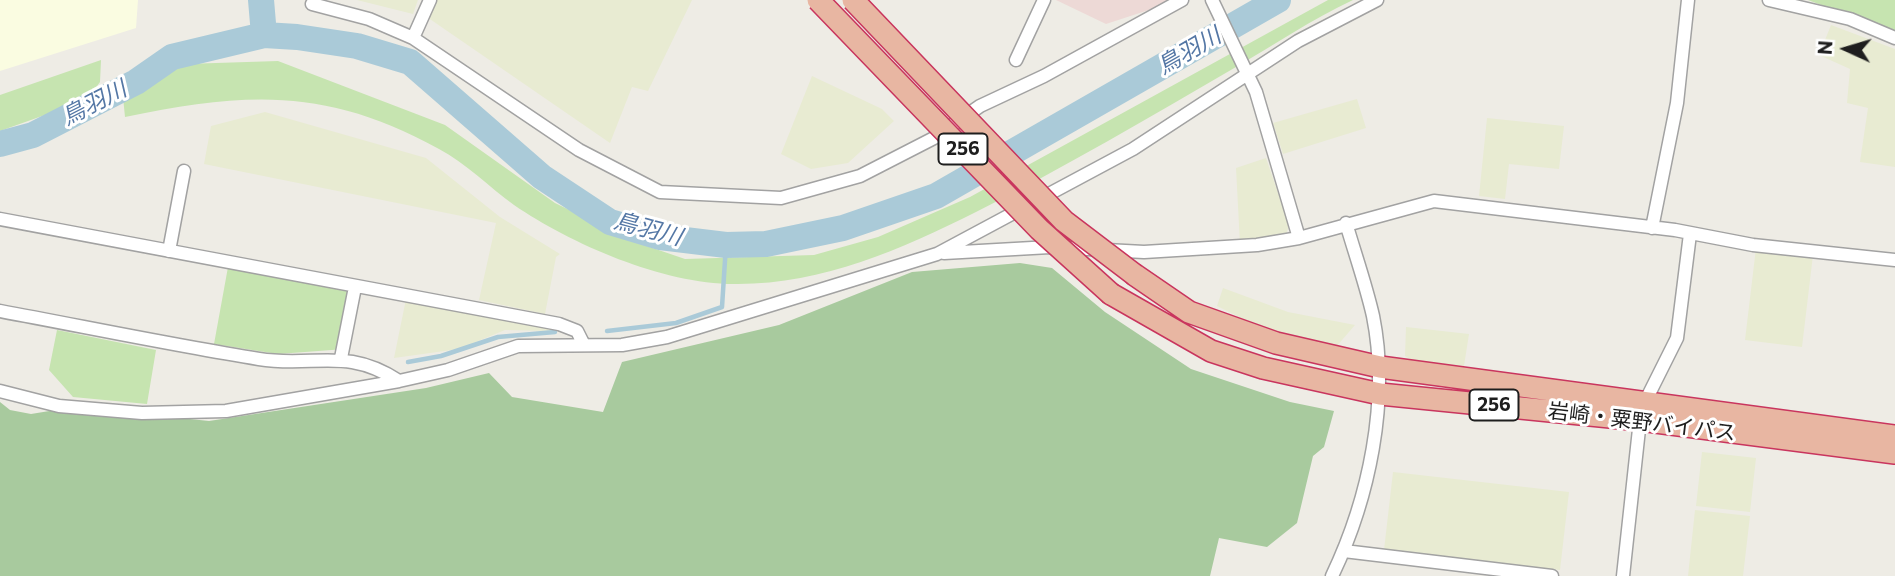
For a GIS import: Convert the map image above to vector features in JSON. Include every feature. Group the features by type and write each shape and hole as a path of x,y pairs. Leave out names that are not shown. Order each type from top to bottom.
{"highway":[{"name":"岩崎・粟野バイパス","path":"818,0 1040,229 1111,294 1211,351 1263,368 1380,394 1643,410 1895,436"},
{"name":"岩崎・粟野バイパス","path":"853,0 1064,221 1189,312 1276,343 1380,367 1895,453"}],"street":[{"path":"413,38 430,0"},
{"path":"1016,60 1044,0"},
{"path":"312,4 369,19 413,38 579,150 660,192 781,198 860,176 934,138 980,106 1055,71 1182,0"},
{"path":"1212,0 1248,72 1299,238"},
{"path":"0,391 59,406 184,413 226,411 399,382 448,370 518,346 622,345 667,337 937,254 1133,149 1298,41 1377,0"},
{"path":"1652,228 1677,103 1688,0"},
{"path":"1769,0 1850,19 1895,38"},
{"path":"169,251 184,171"},
{"path":"937,254 1050,247 1144,252 1299,238 1434,201 1652,228 1753,245 1895,260"},
{"path":"0,219 559,324 577,331 584,345"},
{"path":"1332,576 1344,551 1363,495 1380,394 1380,367 1373,316 1346,223"},
{"path":"1623,576 1643,410 1677,338 1690,234"},
{"path":"341,358 355,287"},
{"path":"0,311 261,359 341,358 378,368 399,382"},
{"path":"1344,551 1552,576"}],"shaded area":[{"path":"0,0 138,0 136,28 0,71"},
{"path":"357,0 418,0 413,14"},
{"path":"432,0 692,0 648,91 632,87 610,143 424,15"},
{"path":"1056,0 1170,0 1161,6 1106,24"},
{"path":"1831,25 1895,49 1895,167 1860,162 1868,108 1847,103 1850,69 1819,55"},
{"path":"812,76 882,109 894,121 848,163 811,169 781,154"},
{"path":"1357,99 1366,128 1283,154 1273,123"},
{"path":"265,112 426,158 500,217 560,254 556,257 545,314 479,300 496,223 204,164 211,126"},
{"path":"1487,118 1564,126 1559,169 1509,164 1505,199 1479,196"},
{"path":"1266,158 1289,225 1286,235 1240,244 1236,168"},
{"path":"1756,248 1813,255 1802,347 1745,340"},
{"path":"1223,288 1288,312 1355,325 1336,347 1292,337 1255,325 1217,306"},
{"path":"406,299 552,325 551,331 505,330 459,349 394,358"},
{"path":"1406,327 1469,334 1464,366 1413,361 1405,356"},
{"path":"1702,452 1756,458 1750,512 1696,506"},
{"path":"1393,472 1569,492 1560,570 1384,550"},
{"path":"1695,510 1750,516 1743,576 1688,576"}],"green space":[{"path":"1328,0 1353,0 1107,141 976,212 859,263 798,279 766,283 734,284 678,277 648,269 590,247 537,220 439,149 359,114 285,100 248,100 210,103 125,117 123,97 185,64 278,61 445,125 555,203 635,242 685,259 814,255 878,237 970,197"},
{"path":"1808,0 1895,0 1895,33"},
{"path":"101,60 100,82 87,100 0,131 0,95"},
{"path":"1020,263 1052,268 1105,312 1191,369 1290,402 1334,411 1324,447 1313,456 1297,523 1267,547 1219,538 1210,576 0,576 0,402 10,410 31,414 74,407 209,421 426,388 489,373 512,397 603,412 622,362 779,325 912,272"},
{"path":"228,267 355,293 345,349 278,354 214,344"},
{"path":"57,330 156,350 147,404 73,397 49,370"}],"waterway":[{"path":"261,0 264,35"},
{"name":"鳥羽川","path":"0,144 33,135 136,82 172,57 264,35 297,37 357,46 410,62 542,177 610,222 660,237 726,245 766,244 843,228 936,196 1278,0"},
{"path":"607,331 676,323 722,307 726,245"},
{"path":"408,362 441,356 498,337 555,332"}]}
